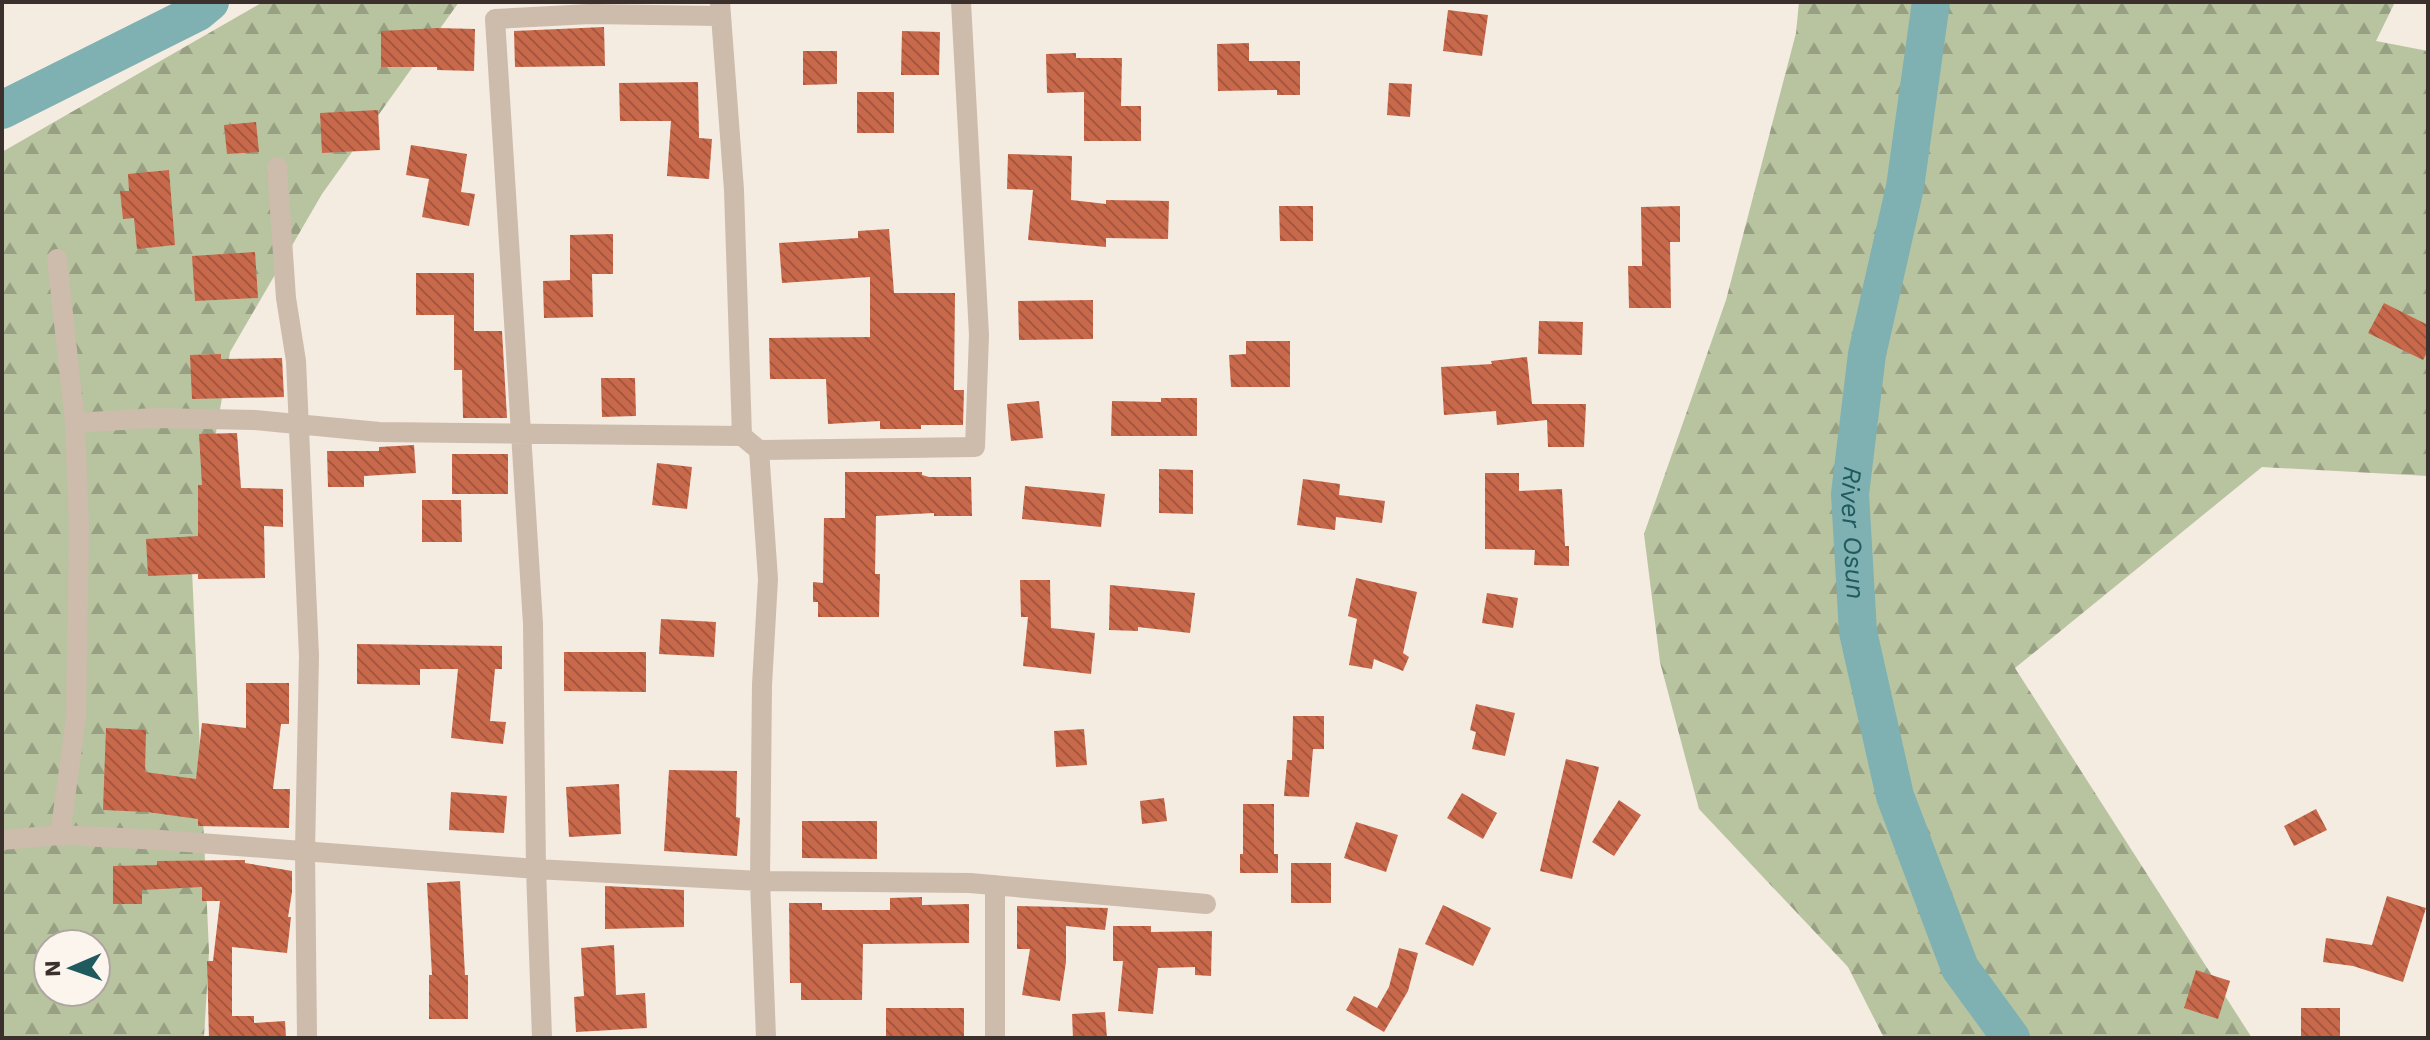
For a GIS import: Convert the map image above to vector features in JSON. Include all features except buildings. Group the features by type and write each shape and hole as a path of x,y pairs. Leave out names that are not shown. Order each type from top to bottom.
{"street":[{"path":"75,423 168,418 255,420 379,432 742,436 759,450 975,447 979,335 961,2"},
{"path":"542,1038 533,624 495,19 720,9 734,190 742,436"},
{"path":"277,167 286,298 296,361 309,656 305,851 307,1038"},
{"path":"57,259 75,423 79,528 76,718 60,835"},
{"path":"759,450 768,579 762,685 760,881 766,1038"},
{"path":"2,840 60,835 536,869 760,881 995,885 1206,904"},
{"path":"995,885 995,1038"}],"green space":[{"path":"263,2 459,2 322,194 230,352 192,570 209,952 204,1038 2,1038 2,152"},
{"path":"1799,2 2395,2 2376,41 2428,51 2428,476 2262,467 2015,668 2252,1038 1884,1038 1848,967 1699,809 1660,662 1644,534 1726,300 1796,33"}],"waterway":[{"name":"River Osun","path":"2,110 198,12 210,2"},
{"name":"River Osun","path":"1931,2 1905,187 1867,354 1850,494 1858,632 1895,796 1960,968 2011,1038"}]}
